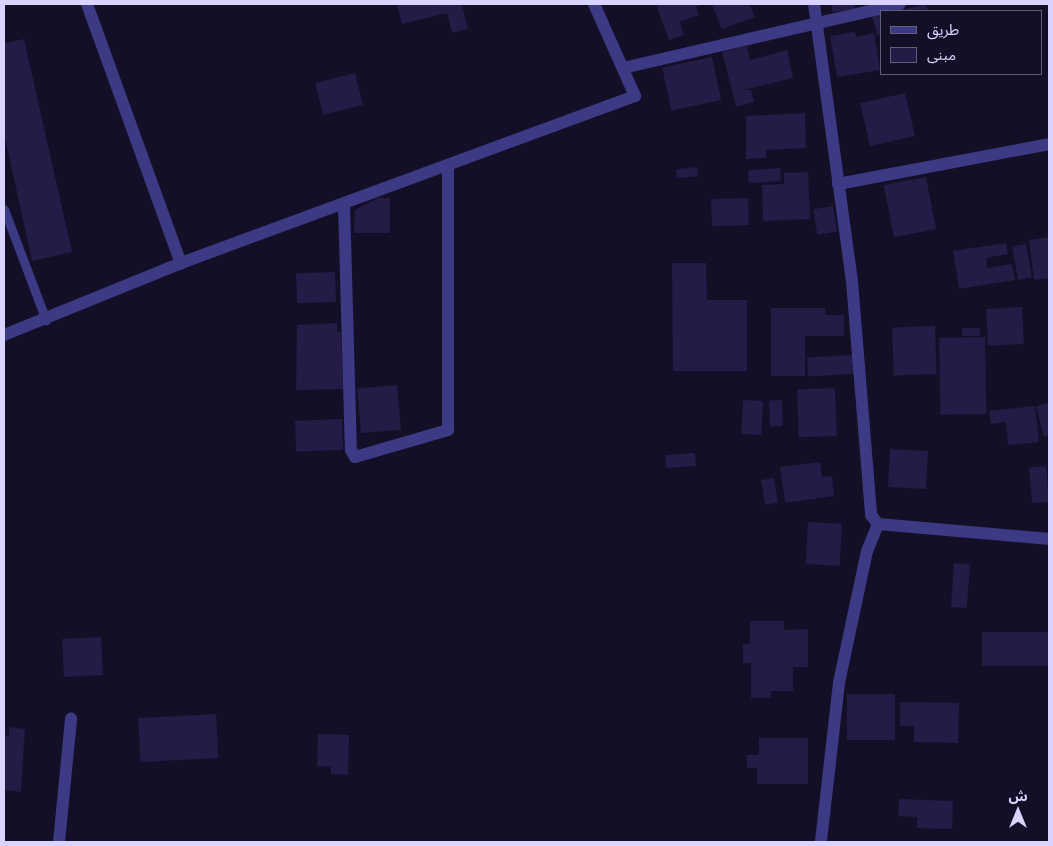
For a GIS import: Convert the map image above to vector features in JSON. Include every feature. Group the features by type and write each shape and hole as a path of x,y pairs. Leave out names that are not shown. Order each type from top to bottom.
{"street":[{"path":"87,4 181,263"},
{"path":"4,335 46,320 181,263 635,96 594,4"},
{"path":"814,4 815,25 852,282 871,515 878,524 1049,539"},
{"path":"623,68 900,4"},
{"path":"838,184 1049,144"},
{"path":"344,203 351,450 355,457 448,430 448,165"},
{"path":"822,842 839,683 867,551 878,524"},
{"path":"59,842 71,719"}],"lane":[{"path":"4,209 46,320"}],"building":[{"path":"397,4 462,5 468,29 452,33 447,13 402,24"},
{"path":"656,4 703,4 696,7 699,15 680,22 684,35 669,40"},
{"path":"749,4 755,17 722,29 712,5"},
{"path":"855,4 855,9 833,12 831,5"},
{"path":"926,4 928,10 900,10"},
{"path":"880,14 880,34 877,35 872,16"},
{"path":"855,32 856,37 874,33 880,70 837,77 830,36"},
{"path":"24,39 72,252 32,261 4,133 4,43"},
{"path":"747,46 750,60 787,50 793,78 743,90 751,90 754,102 736,107 722,52"},
{"path":"712,57 721,100 671,111 662,68"},
{"path":"355,73 363,105 323,115 315,83"},
{"path":"905,93 915,136 870,146 860,103"},
{"path":"805,113 806,148 766,150 766,158 746,159 746,116"},
{"path":"697,167 698,176 677,178 676,169"},
{"path":"780,168 781,181 749,183 748,170"},
{"path":"808,172 810,219 763,221 762,185 784,184 784,173"},
{"path":"926,177 936,229 894,237 884,185"},
{"path":"378,198 390,198 390,233 354,233 355,210"},
{"path":"748,198 749,225 712,226 711,199"},
{"path":"833,206 837,232 817,235 813,209"},
{"path":"1049,237 1049,278 1034,280 1029,240"},
{"path":"1006,243 1008,254 986,258 987,268 1012,264 1015,280 959,289 953,251"},
{"path":"1026,244 1032,277 1018,280 1012,246"},
{"path":"672,263 706,263 707,300 747,300 747,371 673,371"},
{"path":"335,272 336,302 297,303 296,273"},
{"path":"1022,307 1024,344 988,346 986,309"},
{"path":"771,308 825,308 825,315 844,315 844,336 805,336 805,376 771,376"},
{"path":"337,323 337,332 341,332 343,389 296,390 297,325"},
{"path":"935,326 937,374 894,375 892,328"},
{"path":"962,328 980,328 980,336 962,336"},
{"path":"985,337 986,414 940,415 939,338"},
{"path":"853,355 854,374 808,376 807,357"},
{"path":"397,385 401,430 361,433 357,388"},
{"path":"835,388 837,436 799,437 797,389"},
{"path":"743,400 763,401 761,435 741,434"},
{"path":"769,400 782,400 783,426 770,426"},
{"path":"1049,403 1049,435 1044,437 1036,406"},
{"path":"1035,406 1039,442 1008,445 1006,422 991,424 989,411"},
{"path":"342,419 343,450 296,452 295,421"},
{"path":"890,449 928,451 926,489 888,487"},
{"path":"695,453 696,466 666,468 665,455"},
{"path":"820,462 822,477 832,476 834,496 785,503 780,467"},
{"path":"1046,466 1049,502 1032,503 1029,467"},
{"path":"774,478 778,503 765,505 761,480"},
{"path":"808,522 842,524 840,566 806,564"},
{"path":"954,563 970,564 967,608 951,607"},
{"path":"750,621 784,621 784,630 808,629 808,667 793,667 793,691 771,691 771,698 751,698 751,663 743,663 743,644 750,644"},
{"path":"982,632 1049,632 1049,666 982,666"},
{"path":"101,637 103,675 64,677 62,639"},
{"path":"847,694 895,694 895,740 847,740"},
{"path":"900,702 959,703 958,743 914,742 914,726 900,726"},
{"path":"216,714 218,758 140,762 138,718"},
{"path":"9,727 25,729 21,792 4,790 4,735 9,736"},
{"path":"318,734 349,735 348,775 331,774 331,767 317,766"},
{"path":"759,738 808,738 808,784 757,784 757,768 747,768 747,755 759,755"},
{"path":"899,799 953,801 952,829 917,828 917,817 898,816"}]}
